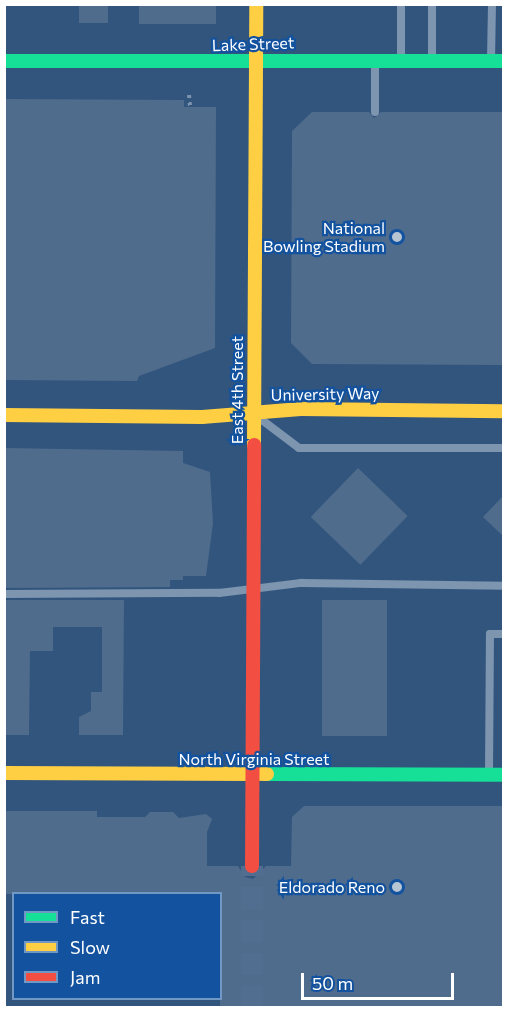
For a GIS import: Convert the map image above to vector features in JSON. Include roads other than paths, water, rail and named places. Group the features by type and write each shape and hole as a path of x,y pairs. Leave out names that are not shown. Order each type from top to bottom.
{"main road":[{"name":"East 4th Street","path":"252,866 256,4"},
{"name":"Lake Street","path":"4,61 256,59 497,61"},
{"name":"University Way","path":"4,416 202,417 254,413 504,411"},
{"name":"North Virginia Street","path":"4,773 504,776"}],"lane":[{"path":"401,4 401,60"},
{"path":"432,4 432,60"},
{"path":"492,4 497,61"},
{"path":"375,59 375,112"},
{"path":"254,413 299,448 504,448"},
{"path":"4,594 219,593 301,583 504,586"},
{"path":"489,776 490,634 504,634"}],"tunnel":[{"path":"252,866 252,1008"}],"place":[{"name":"National Bowling Stadium","path":"397,237"},
{"name":"Eldorado Reno","path":"397,887"}]}
